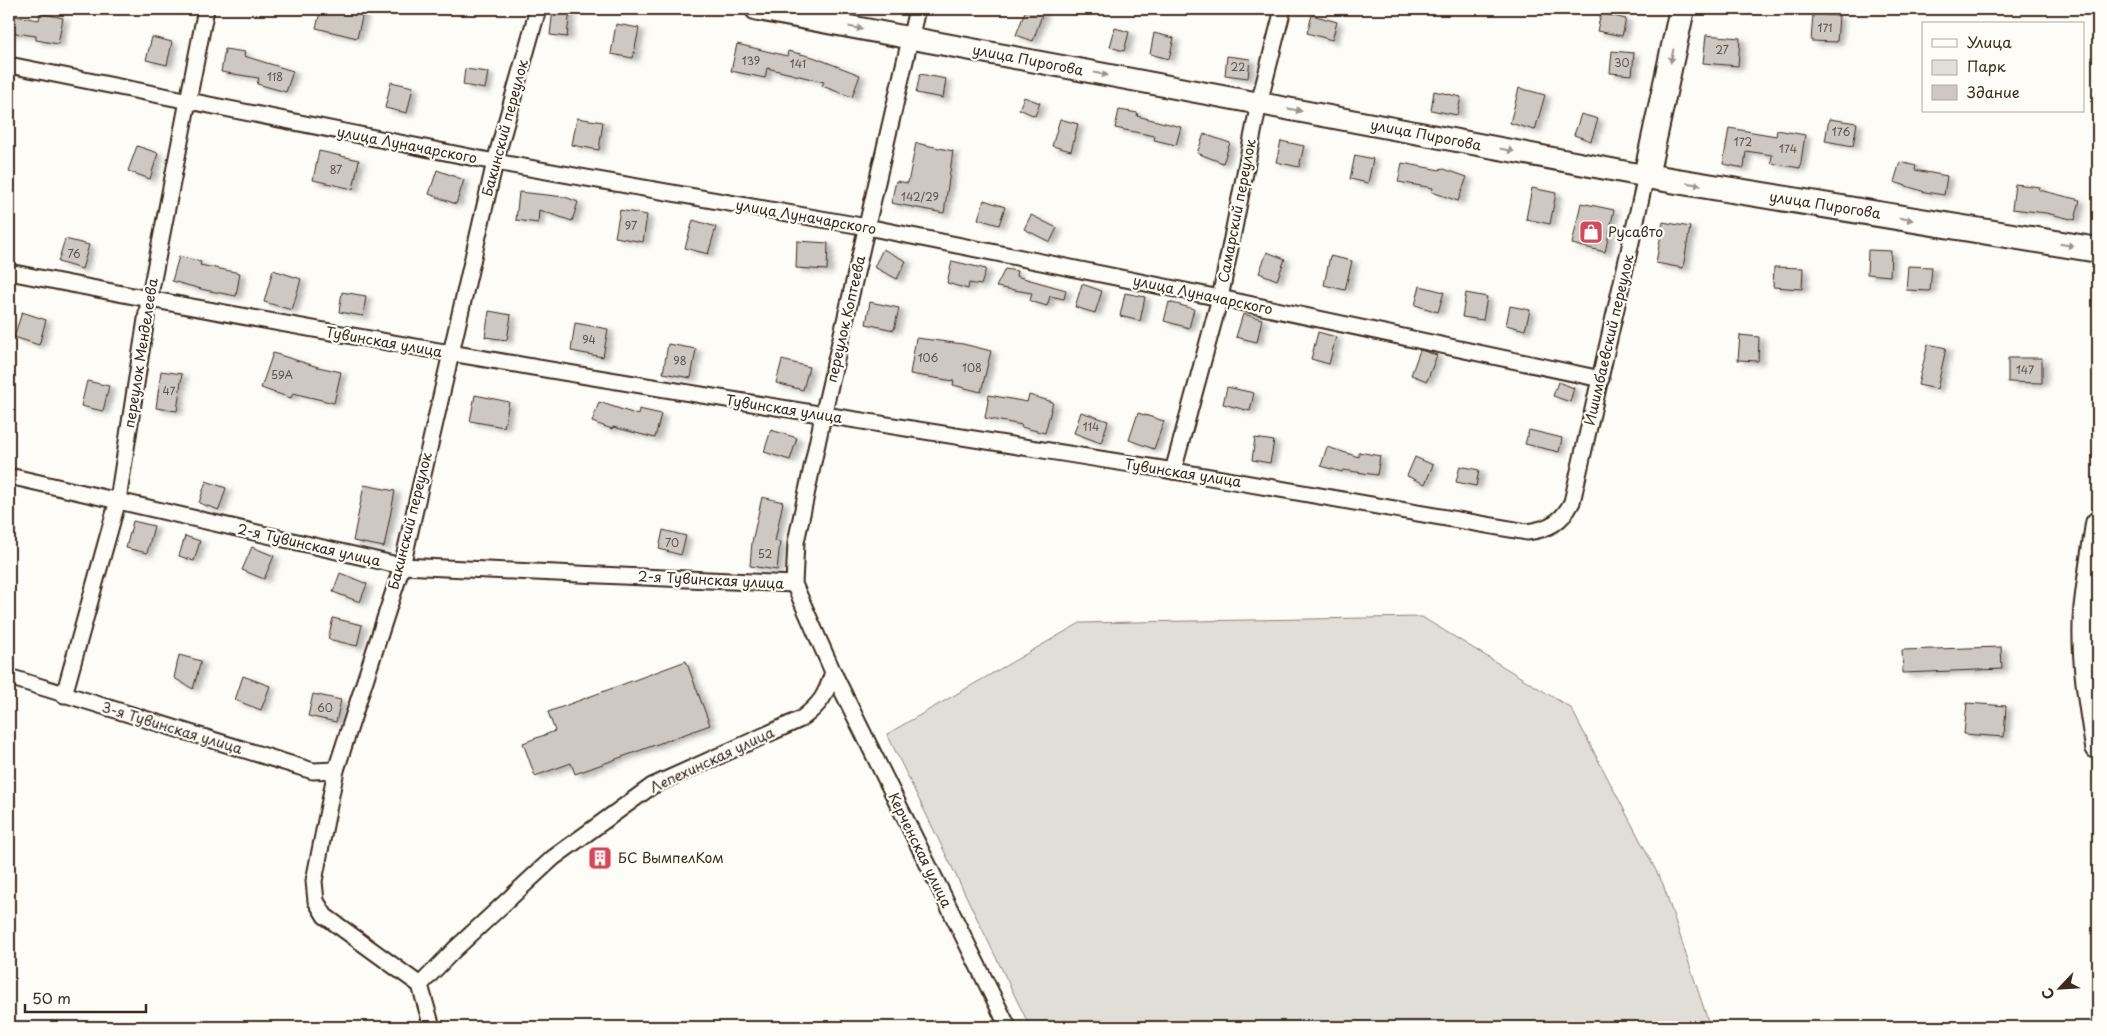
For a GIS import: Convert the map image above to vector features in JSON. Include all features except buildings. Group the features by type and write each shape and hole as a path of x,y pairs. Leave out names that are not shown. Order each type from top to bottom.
{"main road":[{"name":"улица Пирогова","path":"756,9 1646,176 2098,250"},
{"name":"Ишимбаевский переулок","path":"1646,176 1682,9"},
{"path":"2098,524 2088,668 2098,747"}],"street":[{"name":"переулок Менделеева","path":"64,695 118,500 149,300 206,9"},
{"name":"Бакинский переулок","path":"420,985 325,916 316,901 314,881 336,770 402,566 495,162 538,9"},
{"name":"переулок Коптеева","path":"794,584 796,542 823,416 917,9"},
{"name":"Самарский переулок","path":"1173,471 1220,298 1259,103 1283,9"},
{"name":"улица Луначарского","path":"9,65 495,162 867,228 1220,298 1601,378"},
{"name":"Ишимбаевский переулок","path":"1558,520 1567,512 1572,502 1646,176"},
{"name":"Тувинская улица","path":"9,272 149,300 450,354 823,416 1173,471 1527,532 1544,529 1558,520"},
{"name":"2-я Тувинская улица","path":"9,476 402,566 794,584"},
{"path":"794,584 833,672"},
{"name":"Лепехинская улица","path":"420,985 454,950 553,858 652,786 801,719 816,707 827,692 833,672"},
{"name":"Керченская улица","path":"833,672 1008,1027"},
{"name":"3-я Тувинская улица","path":"9,677 313,771 336,770"},
{"path":"420,985 432,1027"}],"green space":[{"path":"1422,617 1571,708 1663,884 1710,1027 1030,1027 887,734 1080,623"}],"place":[{"name":"Русавто","path":"1591,232"},
{"name":"БС ВымпелКом","path":"600,858"}]}
